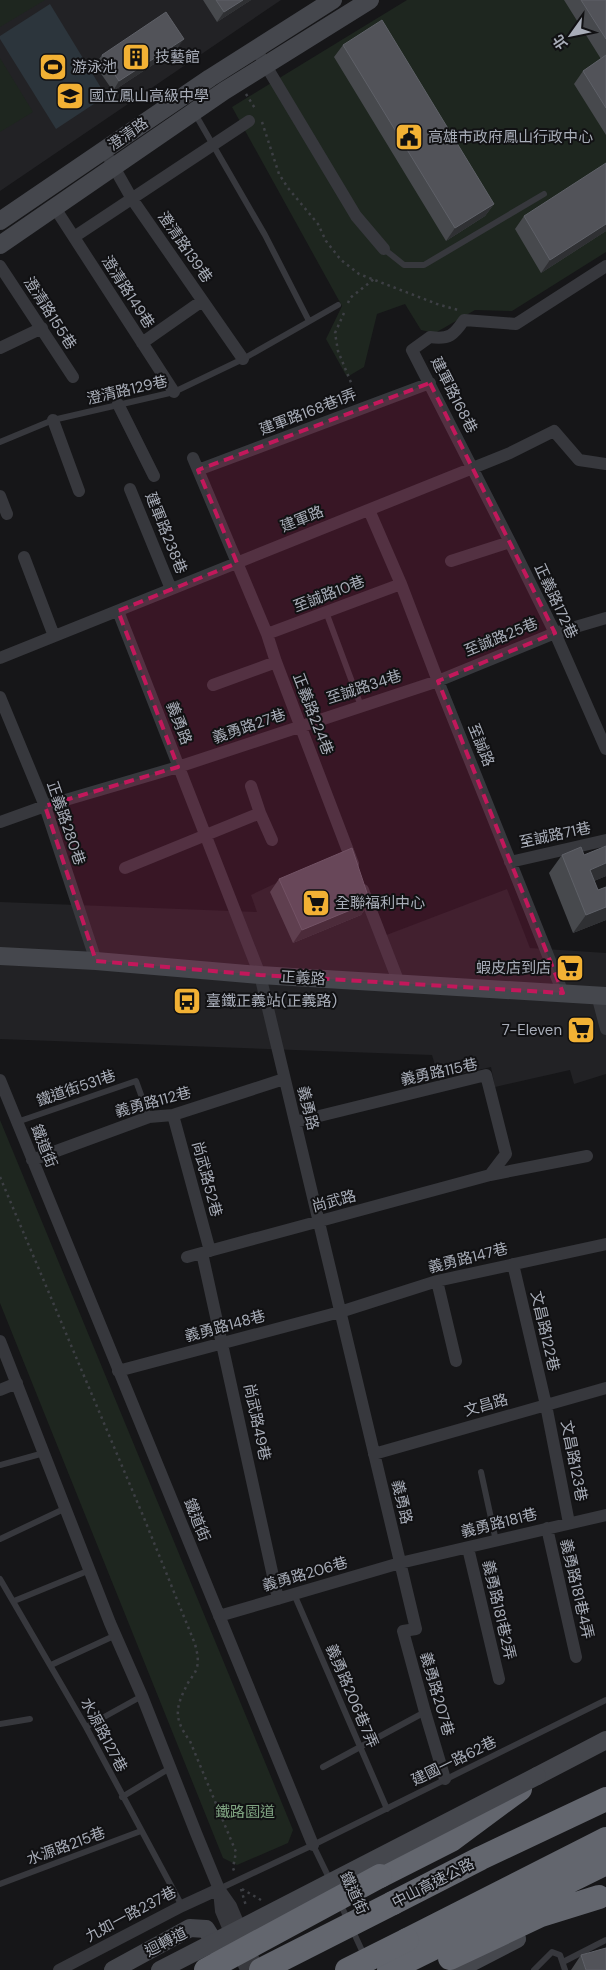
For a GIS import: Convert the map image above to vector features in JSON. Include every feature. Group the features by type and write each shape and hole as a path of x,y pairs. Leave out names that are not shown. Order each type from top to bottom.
{"highway":[{"path":"206,1970 451,1840 537,1776"},
{"path":"481,1858 521,1828 606,1785"},
{"name":"中山高速公路","path":"259,1970 481,1858 606,1799"},
{"path":"415,1956 606,1839"},
{"path":"389,1970 606,1863"},
{"path":"347,1970 415,1956 603,1895"}],"street":[{"name":"澄清路","path":"0,221 210,78 333,0"},
{"name":"澄清路","path":"0,244 237,83 370,0"},
{"path":"256,49 356,216 384,250"},
{"path":"74,237 249,121"},
{"name":"澄清路139巷","path":"105,150 132,199 243,359"},
{"name":"澄清路","path":"0,244 114,168"},
{"name":"澄清路149巷","path":"55,208 174,392"},
{"name":"澄清路155巷","path":"0,266 72,377"},
{"path":"464,320 516,324 606,266"},
{"path":"142,343 202,301"},
{"name":"建軍路168巷","path":"464,320 456,333 441,339 430,337 412,350 473,468"},
{"path":"0,348 42,328"},
{"name":"建軍路168巷1弄","path":"198,470 430,383"},
{"path":"118,404 154,476"},
{"path":"53,420 80,491"},
{"name":"建軍路","path":"0,658 510,453 554,431 579,460 606,464"},
{"name":"正義路224巷","path":"193,458 268,634 276,662 399,983"},
{"name":"正義路172巷","path":"473,468 603,733 606,749"},
{"name":"建軍路238巷","path":"130,489 171,589"},
{"path":"0,496 7,514"},
{"name":"至誠路","path":"369,510 401,584 563,993"},
{"path":"451,561 510,542"},
{"path":"24,557 54,636"},
{"name":"至誠路10巷","path":"268,634 401,584"},
{"name":"義勇路","path":"118,611 260,976 416,1629"},
{"name":"至誠路25巷","path":"438,680 554,633 606,618"},
{"path":"213,685 276,662"},
{"name":"至誠路34巷","path":"301,725 438,680"},
{"name":"正義路280巷","path":"0,697 45,806 96,961"},
{"name":"義勇路27巷","path":"0,822 45,806 178,767 301,725"},
{"path":"251,786 272,840"},
{"path":"125,868 260,812"},
{"name":"至誠路71巷","path":"510,862 606,840"},
{"name":"正義路","path":"0,956 96,961 260,976 602,996"},
{"path":"602,996 606,1029"},
{"name":"義勇路115巷","path":"295,1122 486,1075 506,1154 490,1176"},
{"name":"義勇路112巷","path":"32,1160 149,1117 173,1115 284,1079"},
{"name":"鐵道街","path":"0,1080 313,1845"},
{"name":"尚武路52巷","path":"173,1115 206,1252"},
{"name":"尚武路","path":"187,1257 490,1176 587,1156"},
{"name":"義勇路147巷","path":"340,1312 437,1281 606,1244"},
{"name":"尚武路49巷","path":"206,1252 223,1344 278,1599"},
{"name":"文昌路122巷","path":"513,1264 546,1405"},
{"path":"437,1281 456,1361"},
{"name":"義勇路148巷","path":"118,1371 340,1312"},
{"path":"0,1341 116,1635 219,1888 231,1906 259,1970"},
{"path":"0,1390 17,1383"},
{"name":"文昌路","path":"374,1454 606,1388"},
{"name":"文昌路123巷","path":"546,1405 569,1523"},
{"name":"義勇路181巷","path":"400,1563 606,1515"},
{"name":"義勇路181巷4弄","path":"547,1528 576,1658"},
{"name":"義勇路181巷2弄","path":"468,1548 499,1679"},
{"name":"義勇路206巷","path":"218,1616 400,1563"},
{"name":"義勇路207巷","path":"416,1629 403,1631 424,1712 445,1779"},
{"path":"160,1970 606,1740"},
{"path":"219,1888 221,1911 246,1970"},
{"name":"九如一路237巷","path":"59,1970 219,1888"},
{"path":"457,1970 603,1895"},
{"name":"迴轉道","path":"113,1970 190,1928 206,1929 220,1950 228,1970"}],"lane":[{"path":"194,112 265,235 309,322"},
{"path":"384,250 404,265 424,265 544,194"},
{"name":"澄清路129巷","path":"0,442 53,420 174,392 243,359 338,305"},
{"path":"326,612 361,706"},
{"name":"鐵道街531巷","path":"17,1122 136,1081 149,1117"},
{"path":"0,1464 44,1453"},
{"path":"481,1472 496,1541"},
{"path":"0,1538 67,1508"},
{"path":"14,1601 90,1570"},
{"name":"水源路127巷","path":"0,1579 86,1727 182,1906"},
{"name":"義勇路206巷7弄","path":"294,1594 387,1809"},
{"path":"51,1665 116,1635"},
{"path":"86,1727 142,1696"},
{"name":"建國一路62巷","path":"219,1888 313,1845 606,1700"},
{"path":"323,1767 424,1712"},
{"path":"0,1724 30,1719"},
{"path":"122,1796 170,1768"},
{"name":"水源路215巷","path":"0,1884 141,1831"},
{"name":"鐵道街","path":"313,1845 371,1970"},
{"path":"563,1962 606,1940"},
{"path":"534,1970 552,1952 560,1955 565,1970"}],"path":[{"path":"237,83 251,101 264,127 279,174 288,188 318,224 326,241 341,260 359,274 429,301 460,310 464,320"},
{"path":"347,305 350,298 374,279"},
{"path":"344,312 335,333 338,351 352,385"},
{"path":"0,1178 195,1644 198,1655 197,1668 178,1705 177,1716 180,1728 190,1741 236,1852 233,1868"},
{"path":"241,1888 248,1909"}],"highlighted area":[{"path":"430,383 555,633 438,681 563,993 260,975 96,961 45,806 178,767 118,611 237,563 198,470"}],"shaded area":[{"name":"國立鳳山高級中學","path":"0,0 281,0 0,191"},
{"name":"游泳池","path":"50,4 106,96 56,129 0,39 0,36"},
{"path":"342,852 376,939 507,889 530,948 606,953 606,1074 574,1084 570,1070 495,1087 491,1067 439,1079 432,1055 0,1039 0,902 257,912 251,895"}],"green space":[{"path":"0,0 45,0 0,27"},
{"path":"407,0 606,0 606,252 512,311 475,310 435,333 421,330 405,304 377,314 364,367 347,377 326,339 342,306 232,107"},
{"path":"0,58 33,112 0,132"},
{"name":"鐵路園道","path":"0,1120 293,1830 288,1843 237,1865 223,1858 0,1303"}],"building":[{"path":"216,0 243,0 224,12"},
{"path":"581,0 606,0 606,39"},
{"name":"技藝館","path":"166,12 184,39 119,81 102,55"},
{"name":"高雄市政府鳳山行政中心","path":"382,20 494,204 455,228 343,45"},
{"path":"606,55 606,108 583,71"},
{"name":"高雄市政府鳳山行政中心","path":"606,163 606,224 550,260 524,216"},
{"path":"606,846 606,863 590,870 598,890 606,887 606,907 586,915 562,855 581,847 584,855"},
{"name":"全聯福利中心","path":"352,848 370,902 302,930 279,879"},
{"path":"606,1948 606,1970 586,1970 581,1955"}],"place":[{"name":"技藝館","path":"136,57"},
{"name":"游泳池","path":"53,67"},
{"name":"國立鳳山高級中學","path":"70,96"},
{"name":"高雄市政府鳳山行政中心","path":"409,137"},
{"name":"全聯福利中心","path":"316,903"},
{"name":"蝦皮店到店","path":"570,968"},
{"name":"臺鐵正義站(正義路)","path":"187,1001"},
{"name":"7-Eleven","path":"581,1030"}]}
